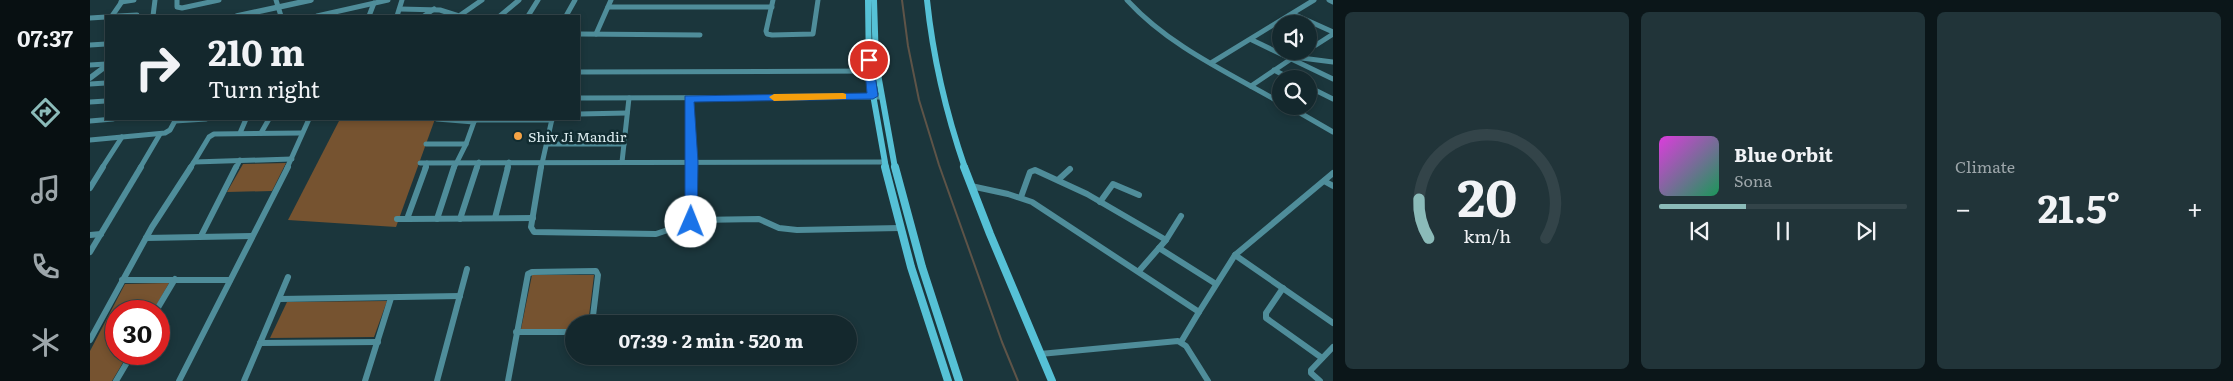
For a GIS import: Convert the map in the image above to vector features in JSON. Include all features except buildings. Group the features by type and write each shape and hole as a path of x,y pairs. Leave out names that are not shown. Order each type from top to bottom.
{"main road":[{"path":"868,0 873,71 881,97 898,180 935,311 959,381"},
{"path":"874,0 873,96 885,162 900,228 924,314 948,381"},
{"path":"927,0 932,41 941,84 971,186 1052,381"}],"street":[{"path":"113,15 122,1 134,0"},
{"path":"153,15 155,0"},
{"path":"177,0 178,7 182,8 220,0"},
{"path":"276,0 281,15"},
{"path":"241,15 311,0"},
{"path":"336,14 388,0"},
{"path":"397,15 402,0"},
{"path":"460,15 482,0"},
{"path":"501,15 519,0"},
{"path":"529,15 538,0"},
{"path":"567,15 575,0"},
{"path":"596,34 611,0"},
{"path":"726,7 727,0"},
{"path":"773,0 767,34 811,35 814,30 818,0"},
{"path":"1127,0 1159,32 1272,98"},
{"path":"1211,63 1252,40 1314,0"},
{"path":"1328,0 1333,2"},
{"path":"369,15 374,3"},
{"path":"608,7 772,7"},
{"path":"400,9 434,9 455,15"},
{"path":"425,15 434,9"},
{"path":"1293,14 1332,35"},
{"path":"90,18 105,17"},
{"path":"580,34 700,35"},
{"path":"1317,43 1332,35"},
{"path":"1252,40 1272,50"},
{"path":"90,45 105,44"},
{"path":"1317,59 1333,62"},
{"path":"1274,70 1291,60 1333,80"},
{"path":"90,65 105,65"},
{"path":"90,78 105,66"},
{"path":"580,72 873,71"},
{"path":"1251,86 1272,71"},
{"path":"90,84 105,83"},
{"path":"1317,91 1333,100"},
{"path":"580,98 881,97"},
{"path":"622,162 629,98"},
{"path":"689,98 692,162 691,222"},
{"path":"90,102 105,101"},
{"path":"580,114 627,113"},
{"path":"1304,115 1333,132"},
{"path":"90,121 105,120"},
{"path":"90,140 160,134 170,130 175,120"},
{"path":"240,133 246,120"},
{"path":"261,133 268,120"},
{"path":"179,381 292,159 308,120"},
{"path":"440,120 513,120"},
{"path":"438,219 456,162 466,144 475,120"},
{"path":"552,120 542,161 532,231 540,233 656,234 691,222 710,219 759,219 779,228 796,230 900,228"},
{"path":"90,340 146,238 210,136 240,133 302,133"},
{"path":"90,252 160,134"},
{"path":"90,188 122,137"},
{"path":"426,144 466,144"},
{"path":"547,144 624,144"},
{"path":"194,162 292,159"},
{"path":"201,236 240,160"},
{"path":"407,219 424,163 542,161 885,162"},
{"path":"460,218 479,162"},
{"path":"495,218 509,162"},
{"path":"1058,180 1070,169"},
{"path":"1021,198 1032,170 1058,180 1166,240"},
{"path":"1181,342 1235,255 1333,173"},
{"path":"1324,181 1333,186"},
{"path":"1100,202 1115,183 1139,195"},
{"path":"971,186 1021,198 1041,208 1199,312"},
{"path":"1139,272 1166,240 1181,216"},
{"path":"397,219 533,218"},
{"path":"90,235 101,234"},
{"path":"146,238 252,236"},
{"path":"1159,248 1216,284"},
{"path":"1235,255 1333,323"},
{"path":"437,381 467,269"},
{"path":"508,381 525,280 528,274 532,272 594,270 597,272 593,315"},
{"path":"244,381 288,277"},
{"path":"163,300 175,279"},
{"path":"122,280 230,280"},
{"path":"1284,288 1266,313 1266,318 1322,358"},
{"path":"280,299 460,296"},
{"path":"365,381 391,298"},
{"path":"516,332 565,332"},
{"path":"260,343 378,342"},
{"path":"1040,354 1181,342"},
{"path":"1181,342 1208,381"},
{"path":"1320,381 1311,373 1311,370 1322,358 1332,351"},
{"path":"116,381 125,365"}],"shaded area":[{"path":"339,120 435,120 396,227 288,220"},
{"path":"286,163 272,191 227,192 243,164"},
{"path":"532,275 594,275 589,315 565,315 565,329 521,329"},
{"path":"169,283 159,300 117,300 125,284"},
{"path":"387,301 374,337 270,338 287,302"},
{"path":"105,322 105,365 121,365 112,381 90,381 90,351"}],"waterway":[{"path":"902,0 908,46 919,100 939,165 1002,342 1018,381"}],"slow traffic":[{"path":"774,97 843,96"}],"place":[{"name":"Shiv Ji Mandir","path":"518,136"}],"route":[{"path":"691,222 692,162 689,98 873,96 869,60"}]}
